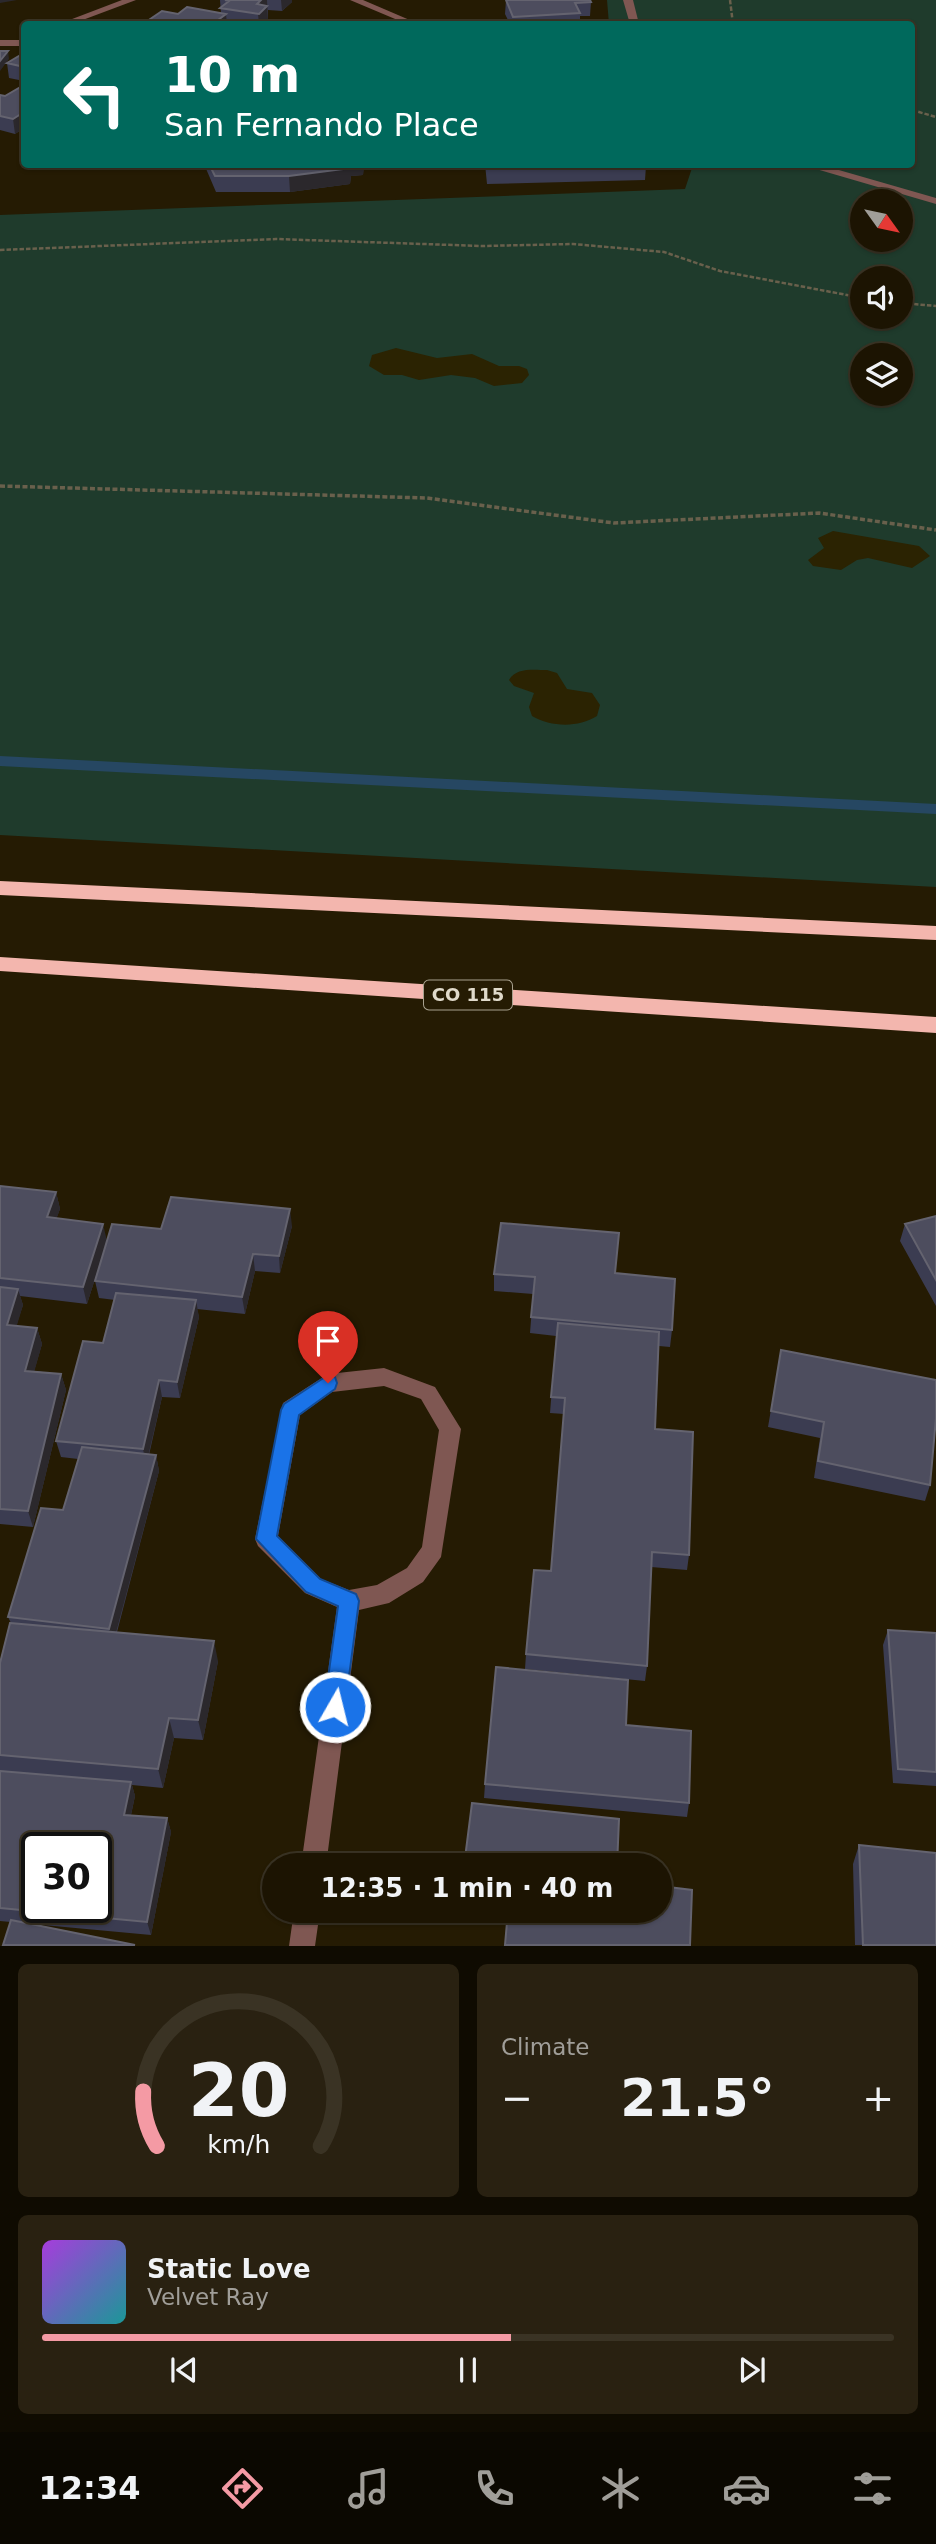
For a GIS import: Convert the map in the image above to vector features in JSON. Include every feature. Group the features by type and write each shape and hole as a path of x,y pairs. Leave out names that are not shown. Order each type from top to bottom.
{"highway":[{"path":"0,888 936,933"},
{"name":"CO 115","path":"0,964 936,1026"}],"street":[{"path":"72,21 131,0"},
{"path":"355,0 407,21"},
{"path":"628,0 634,21"},
{"path":"4,43 21,38"},
{"path":"818,168 936,201"},
{"path":"384,1377 428,1393 450,1429 433,1550 415,1575 381,1595 349,1601 313,1586 266,1539 290,1410 328,1383 384,1377"},
{"path":"315,1853 349,1601"},
{"path":"302,1945 305,1923"}],"path":[{"path":"730,0 733,21"},
{"path":"915,111 936,117"},
{"path":"0,250 276,239 482,246 573,244 664,252 720,271 850,296"},
{"path":"913,304 936,306"},
{"path":"0,486 427,498 614,523 819,513 936,530"}],"green space":[{"path":"607,0 936,0 936,887 0,835 0,215 685,189 692,168 915,168 915,21 609,21"}],"sand":[{"path":"396,348 437,358 472,354 499,366 519,366 527,369 529,375 522,383 494,386 475,378 451,375 419,380 402,375 384,375 369,366 372,355"},
{"path":"833,531 919,546 930,556 912,568 868,558 857,560 841,570 813,566 808,560 824,548 818,538"},
{"path":"547,670 557,673 567,689 592,693 600,705 597,716 582,723 564,725 532,716 529,707 534,693 514,686 509,680 521,671"}],"building":[{"path":"225,0 261,0 257,4 267,6 259,14 220,8 229,1"},
{"path":"506,0 591,2 575,3 580,13 513,17"},
{"path":"187,7 226,14 217,21 147,21 162,11 178,14"},
{"path":"0,51 8,51 0,61"},
{"path":"21,55 21,66 7,63"},
{"path":"21,87 21,114 13,119 0,116 0,95 5,96"},
{"path":"211,168 350,168 289,176 215,176"},
{"path":"0,1186 56,1192 47,1217 103,1224 83,1287 0,1278"},
{"path":"171,1197 290,1209 279,1256 253,1254 242,1297 95,1281 112,1224 161,1229"},
{"path":"936,1216 936,1280 905,1224"},
{"path":"501,1223 619,1233 615,1273 675,1279 672,1330 531,1317 535,1277 494,1274"},
{"path":"0,1287 18,1289 7,1325 37,1328 25,1371 61,1374 28,1511 0,1509"},
{"path":"116,1293 196,1300 177,1382 159,1380 143,1449 56,1441 83,1341 103,1343"},
{"path":"558,1323 659,1332 655,1429 693,1432 689,1555 652,1552 647,1666 526,1654 534,1570 551,1571 565,1398 551,1397"},
{"path":"781,1350 936,1380 936,1418 930,1485 818,1461 824,1422 771,1411"},
{"path":"82,1447 156,1455 109,1629 8,1617 41,1508 63,1510"},
{"path":"10,1623 214,1641 198,1720 169,1718 158,1769 0,1755 0,1663"},
{"path":"888,1630 936,1633 936,1772 898,1769"},
{"path":"496,1667 628,1680 626,1725 691,1731 689,1803 485,1784"},
{"path":"0,1771 131,1782 124,1815 167,1818 147,1922 112,1919 112,1832 21,1832 21,1910 0,1908"},
{"path":"472,1803 619,1819 618,1853 466,1853"},
{"path":"859,1845 936,1853 936,1945 863,1945"},
{"path":"672,1888 692,1890 690,1945 505,1945 507,1923 672,1923"},
{"path":"11,1920 135,1945 3,1945"}],"waterway":[{"path":"0,761 936,809"}],"route":[{"path":"328,1383 290,1410 266,1539 290,1566 313,1586 349,1601 335,1707"}]}
